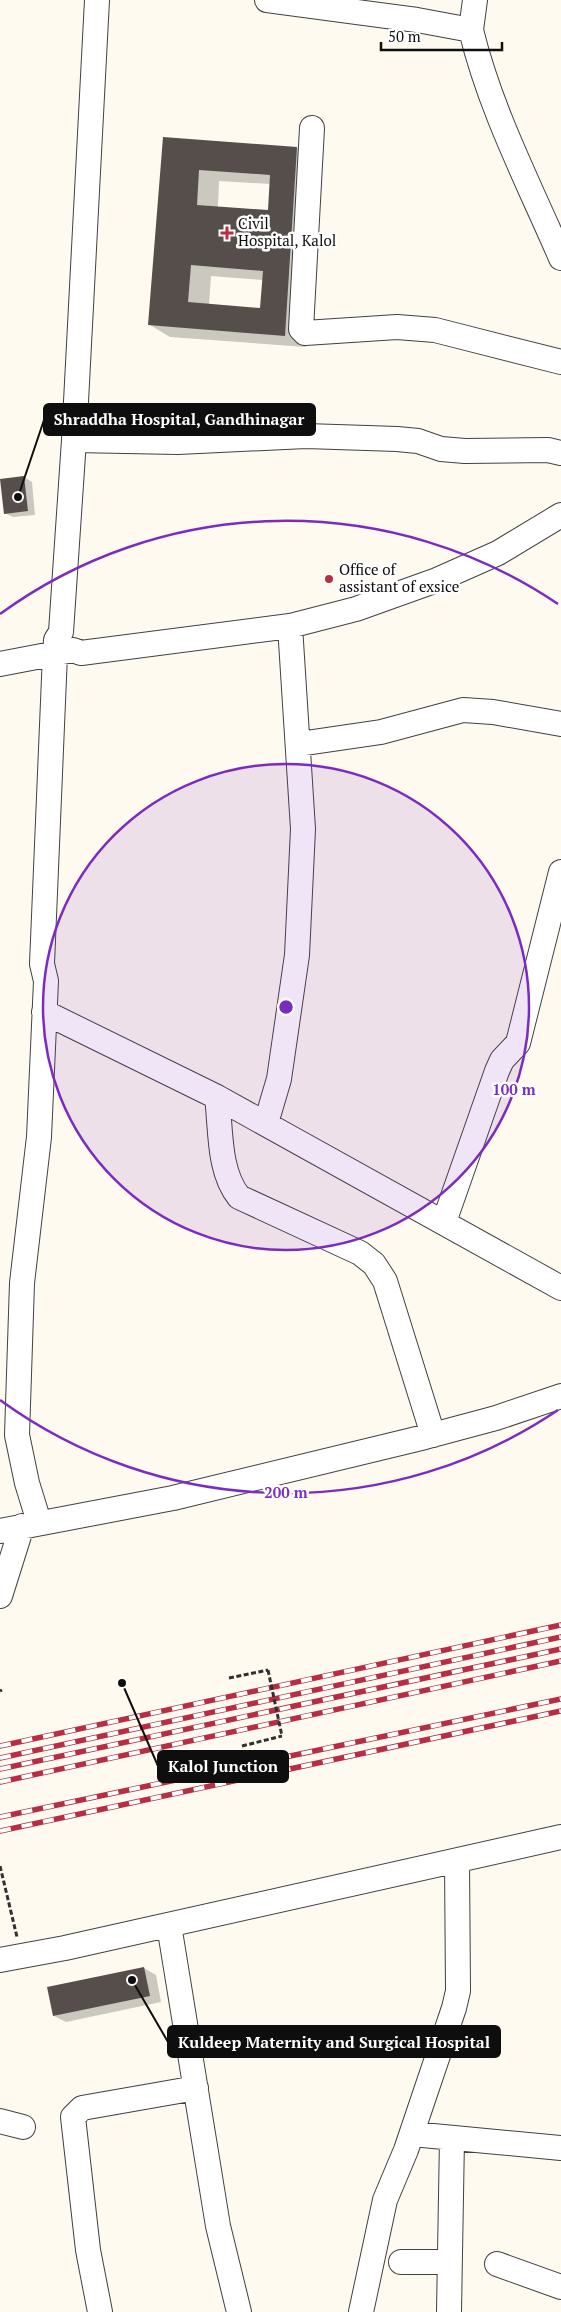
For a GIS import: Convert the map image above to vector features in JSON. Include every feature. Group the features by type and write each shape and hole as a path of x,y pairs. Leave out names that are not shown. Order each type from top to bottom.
{"street":[{"path":"0,1596 20,1526 27,1483 10,1380 39,1137 46,981 42,964 64,653 97,0"},
{"path":"267,0 417,20 471,30"},
{"path":"475,0 471,30 478,57 516,154 561,258"},
{"path":"312,128 301,329 305,333 397,326 435,330 561,362"},
{"path":"74,440 178,442 306,436 397,439 418,441 441,449 465,451 548,450 561,453"},
{"path":"0,664 64,653 290,626 356,609 437,580 498,553 561,515"},
{"path":"266,1123 279,1079 297,955 303,829 290,626"},
{"path":"0,676 64,653"},
{"path":"298,744 381,732 463,710 493,712 561,724"},
{"path":"444,1222 489,1090 502,1060 518,1043 561,872"},
{"path":"44,1012 266,1123 561,1288"},
{"path":"217,1097 226,1172 230,1186 239,1197 360,1253 374,1264 385,1281 433,1435"},
{"path":"20,1526 173,1498 433,1435 496,1418 561,1396"},
{"path":"0,1960 169,1925 561,1837"},
{"path":"362,2312 385,2200 412,2134 454,2008 458,1990 457,1860"},
{"path":"169,1925 218,2226 239,2312"},
{"path":"100,2312 88,2250 73,2117 82,2108 196,2088"},
{"path":"0,2121 23,2127"},
{"path":"412,2134 561,2148"},
{"path":"449,2312 452,2138"},
{"path":"401,2262 449,2262"},
{"path":"496,2264 561,2287"}],"path":[{"path":"229,1678 268,1670 282,1736 242,1746"},
{"path":"0,1866 18,1937"}],"building":[{"path":"163,137 297,147 285,336 148,325","holes":["199,170 270,175 268,210 197,205","191,265 263,271 260,308 188,302"]},
{"path":"24,476 28,511 4,514 0,479"},
{"path":"144,1967 150,1996 53,2016 47,1987"}],"railway":[{"path":"0,1746 561,1625"},
{"path":"0,1758 561,1637"},
{"path":"0,1769 561,1649"},
{"path":"0,1782 561,1661"},
{"path":"0,1817 561,1699"},
{"path":"0,1831 561,1711"}],"place":[{"name":"Civil Hospital, Kalol","path":"227,233"},
{"name":"Shraddha Hospital, Gandhinagar","path":"18,497"},
{"name":"Office of assistant of exsice","path":"329,579"},
{"name":"Kalol Junction","path":"122,1683"},
{"name":"Kuldeep Maternity and Surgical Hospital","path":"132,1980"}]}
